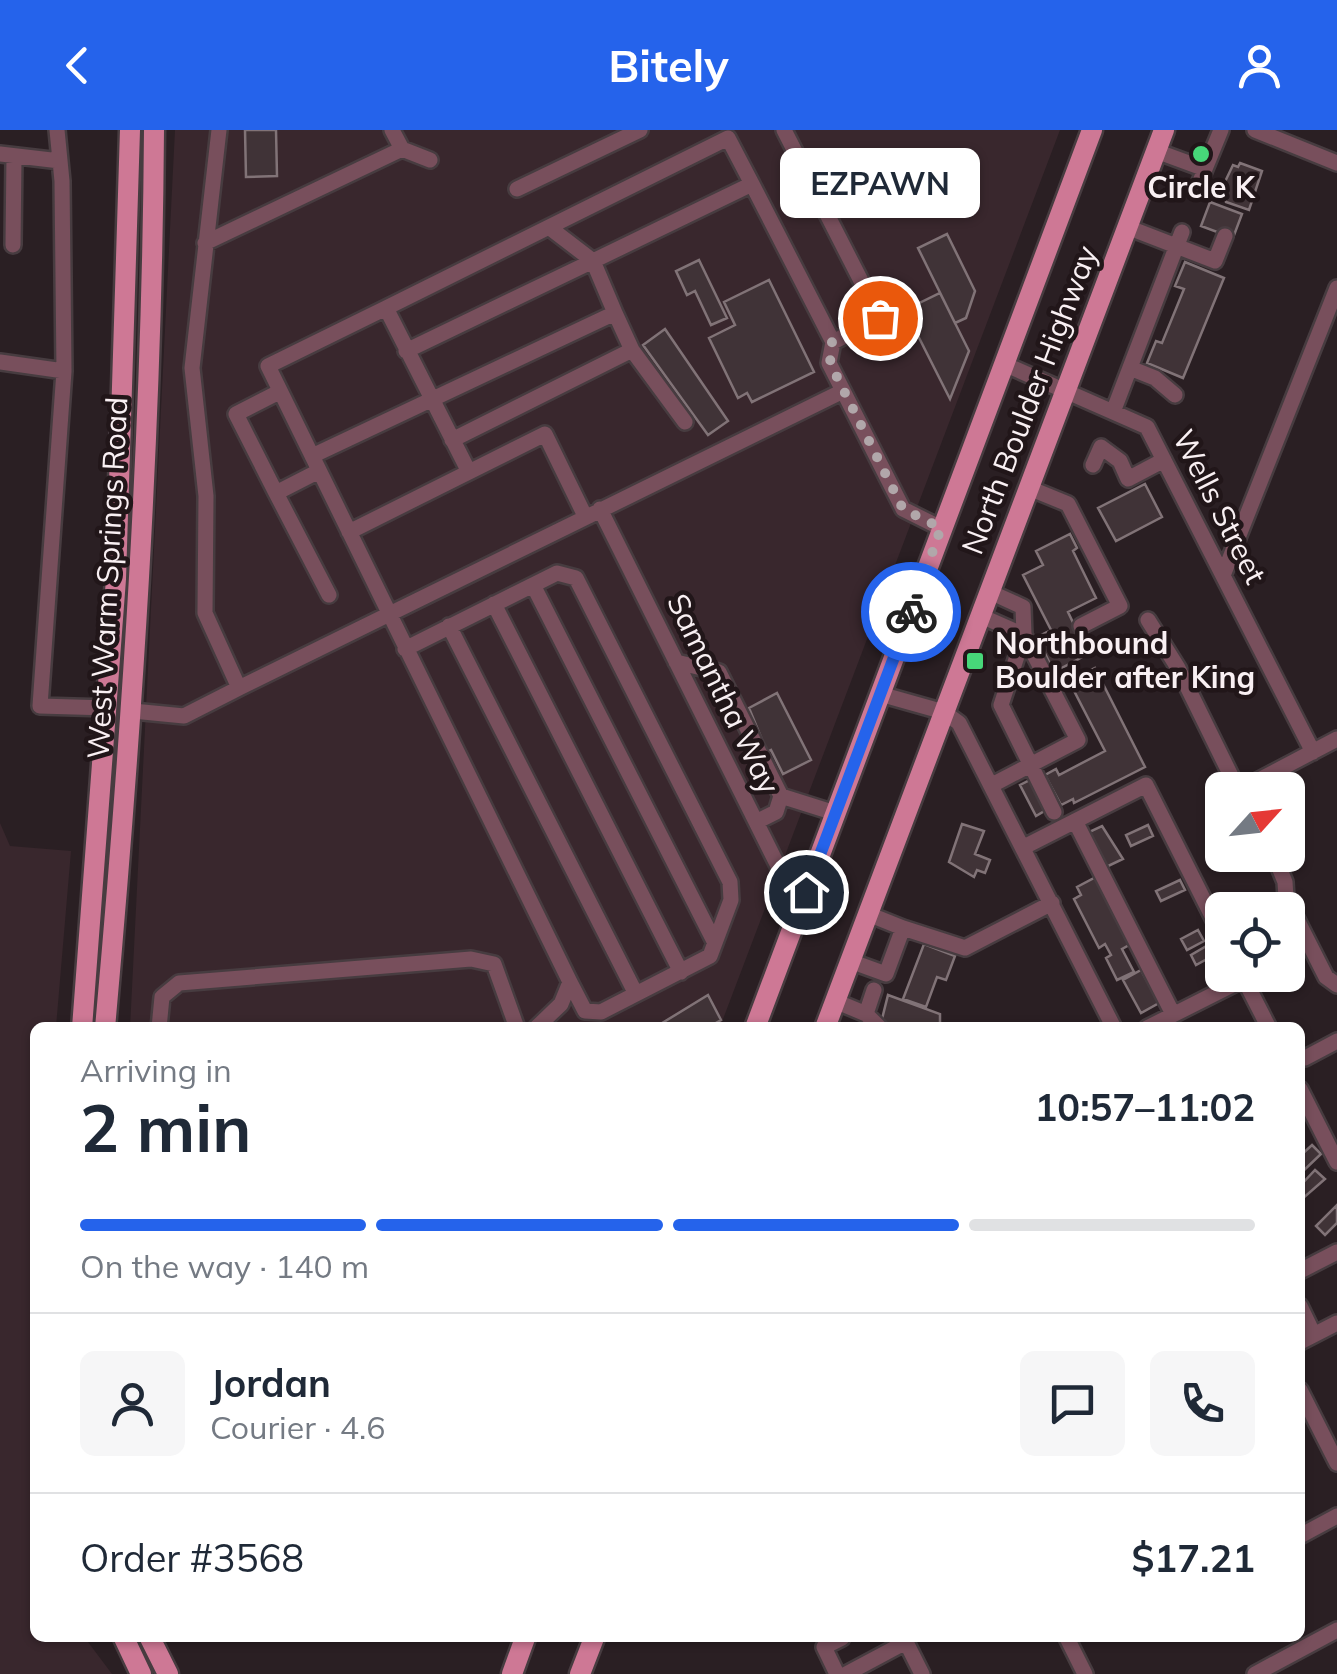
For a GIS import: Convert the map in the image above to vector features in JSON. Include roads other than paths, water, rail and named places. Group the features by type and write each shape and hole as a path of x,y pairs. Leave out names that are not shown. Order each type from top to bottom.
{"main road":[{"name":"West Warm Springs Road","path":"82,1022 108,708 122,454 130,130"},
{"name":"West Warm Springs Road","path":"106,1022 132,711 148,377 154,130"},
{"name":"North Boulder Highway","path":"757,1022 1092,130"},
{"name":"North Boulder Highway","path":"827,1022 1164,130"},
{"path":"108,708 132,711"},
{"path":"126,1642 141,1674"},
{"path":"152,1642 168,1674"},
{"path":"512,1674 524,1642"},
{"path":"580,1674 592,1642"}],"street":[{"path":"57,130 64,371 40,706 108,708"},
{"path":"219,130 192,368 206,496 205,614 239,688"},
{"path":"392,130 402,149 430,160"},
{"path":"518,189 640,130"},
{"path":"405,649 533,584 567,572 582,587 730,882 731,900 710,956 592,1014 585,1011 405,649 268,366 746,130"},
{"path":"784,130 880,318 832,342"},
{"path":"1198,189 1221,130"},
{"path":"1255,130 1337,162"},
{"path":"728,138 832,342 830,363 903,509 941,528"},
{"path":"205,243 402,149"},
{"path":"1156,151 1205,169"},
{"path":"13,245 7,155 60,161"},
{"path":"406,350 752,184"},
{"path":"1127,227 1179,239 1215,261 1225,236"},
{"path":"550,228 593,261 632,350 685,422"},
{"path":"1112,412 1179,239"},
{"path":"1224,574 1337,288"},
{"path":"348,532 469,472 386,308"},
{"path":"276,493 315,463 431,400 615,313"},
{"path":"452,440 632,350"},
{"path":"0,362 64,371"},
{"name":"Wells Street","path":"1004,364 1147,427 1313,752"},
{"path":"1130,368 1155,378 1175,395"},
{"path":"132,711 184,716 387,612 843,391"},
{"path":"280,392 236,414 329,595"},
{"name":"Samantha Way","path":"469,472 545,434 587,515 676,662 786,884 806,892"},
{"path":"1094,465 1100,447 1115,455 1128,479 1164,460"},
{"path":"1029,488 1068,504 1120,606 1080,626"},
{"path":"533,584 715,943"},
{"path":"990,592 1023,607 1024,635 1001,705 1054,812"},
{"path":"494,604 680,972"},
{"path":"980,616 1024,635 1078,740 992,785"},
{"path":"1148,620 1178,668 1230,772"},
{"path":"449,626 636,994"},
{"path":"676,662 719,672 782,796 836,814"},
{"path":"880,694 944,712 958,722 1111,1022"},
{"path":"1274,772 1337,740"},
{"path":"1024,847 1146,785 1205,902"},
{"path":"756,822 776,812 782,796"},
{"path":"1075,821 1173,1014"},
{"path":"1282,872 1286,898 1326,978 1337,985"},
{"path":"868,914 966,948 1052,904"},
{"path":"850,961 886,974 903,928"},
{"path":"160,1022 162,996 179,983 472,959 494,964 515,1022"},
{"path":"542,1022 560,1004 570,982"},
{"path":"866,1014 874,990"},
{"path":"1158,1022 1215,992"},
{"path":"1251,992 1266,1022"},
{"path":"835,1001 866,1014 874,1022"},
{"path":"1305,1057 1337,1041"},
{"path":"1305,1099 1337,1162"},
{"path":"1305,1268 1337,1252"},
{"path":"1307,1338 1337,1323"},
{"path":"1305,1400 1337,1464"},
{"path":"1305,1533 1337,1516"},
{"path":"1255,1674 1337,1630"},
{"path":"821,1642 838,1674"},
{"path":"846,1674 902,1642"},
{"path":"906,1642 922,1674"},
{"path":"1069,1642 1085,1674"},
{"path":"1283,1642 1290,1654"}],"place":[{"name":"Circle K","path":"1201,154"},
{"name":"EZPAWN","path":"880,318"},
{"name":"Northbound Boulder after King","path":"975,661"}]}
